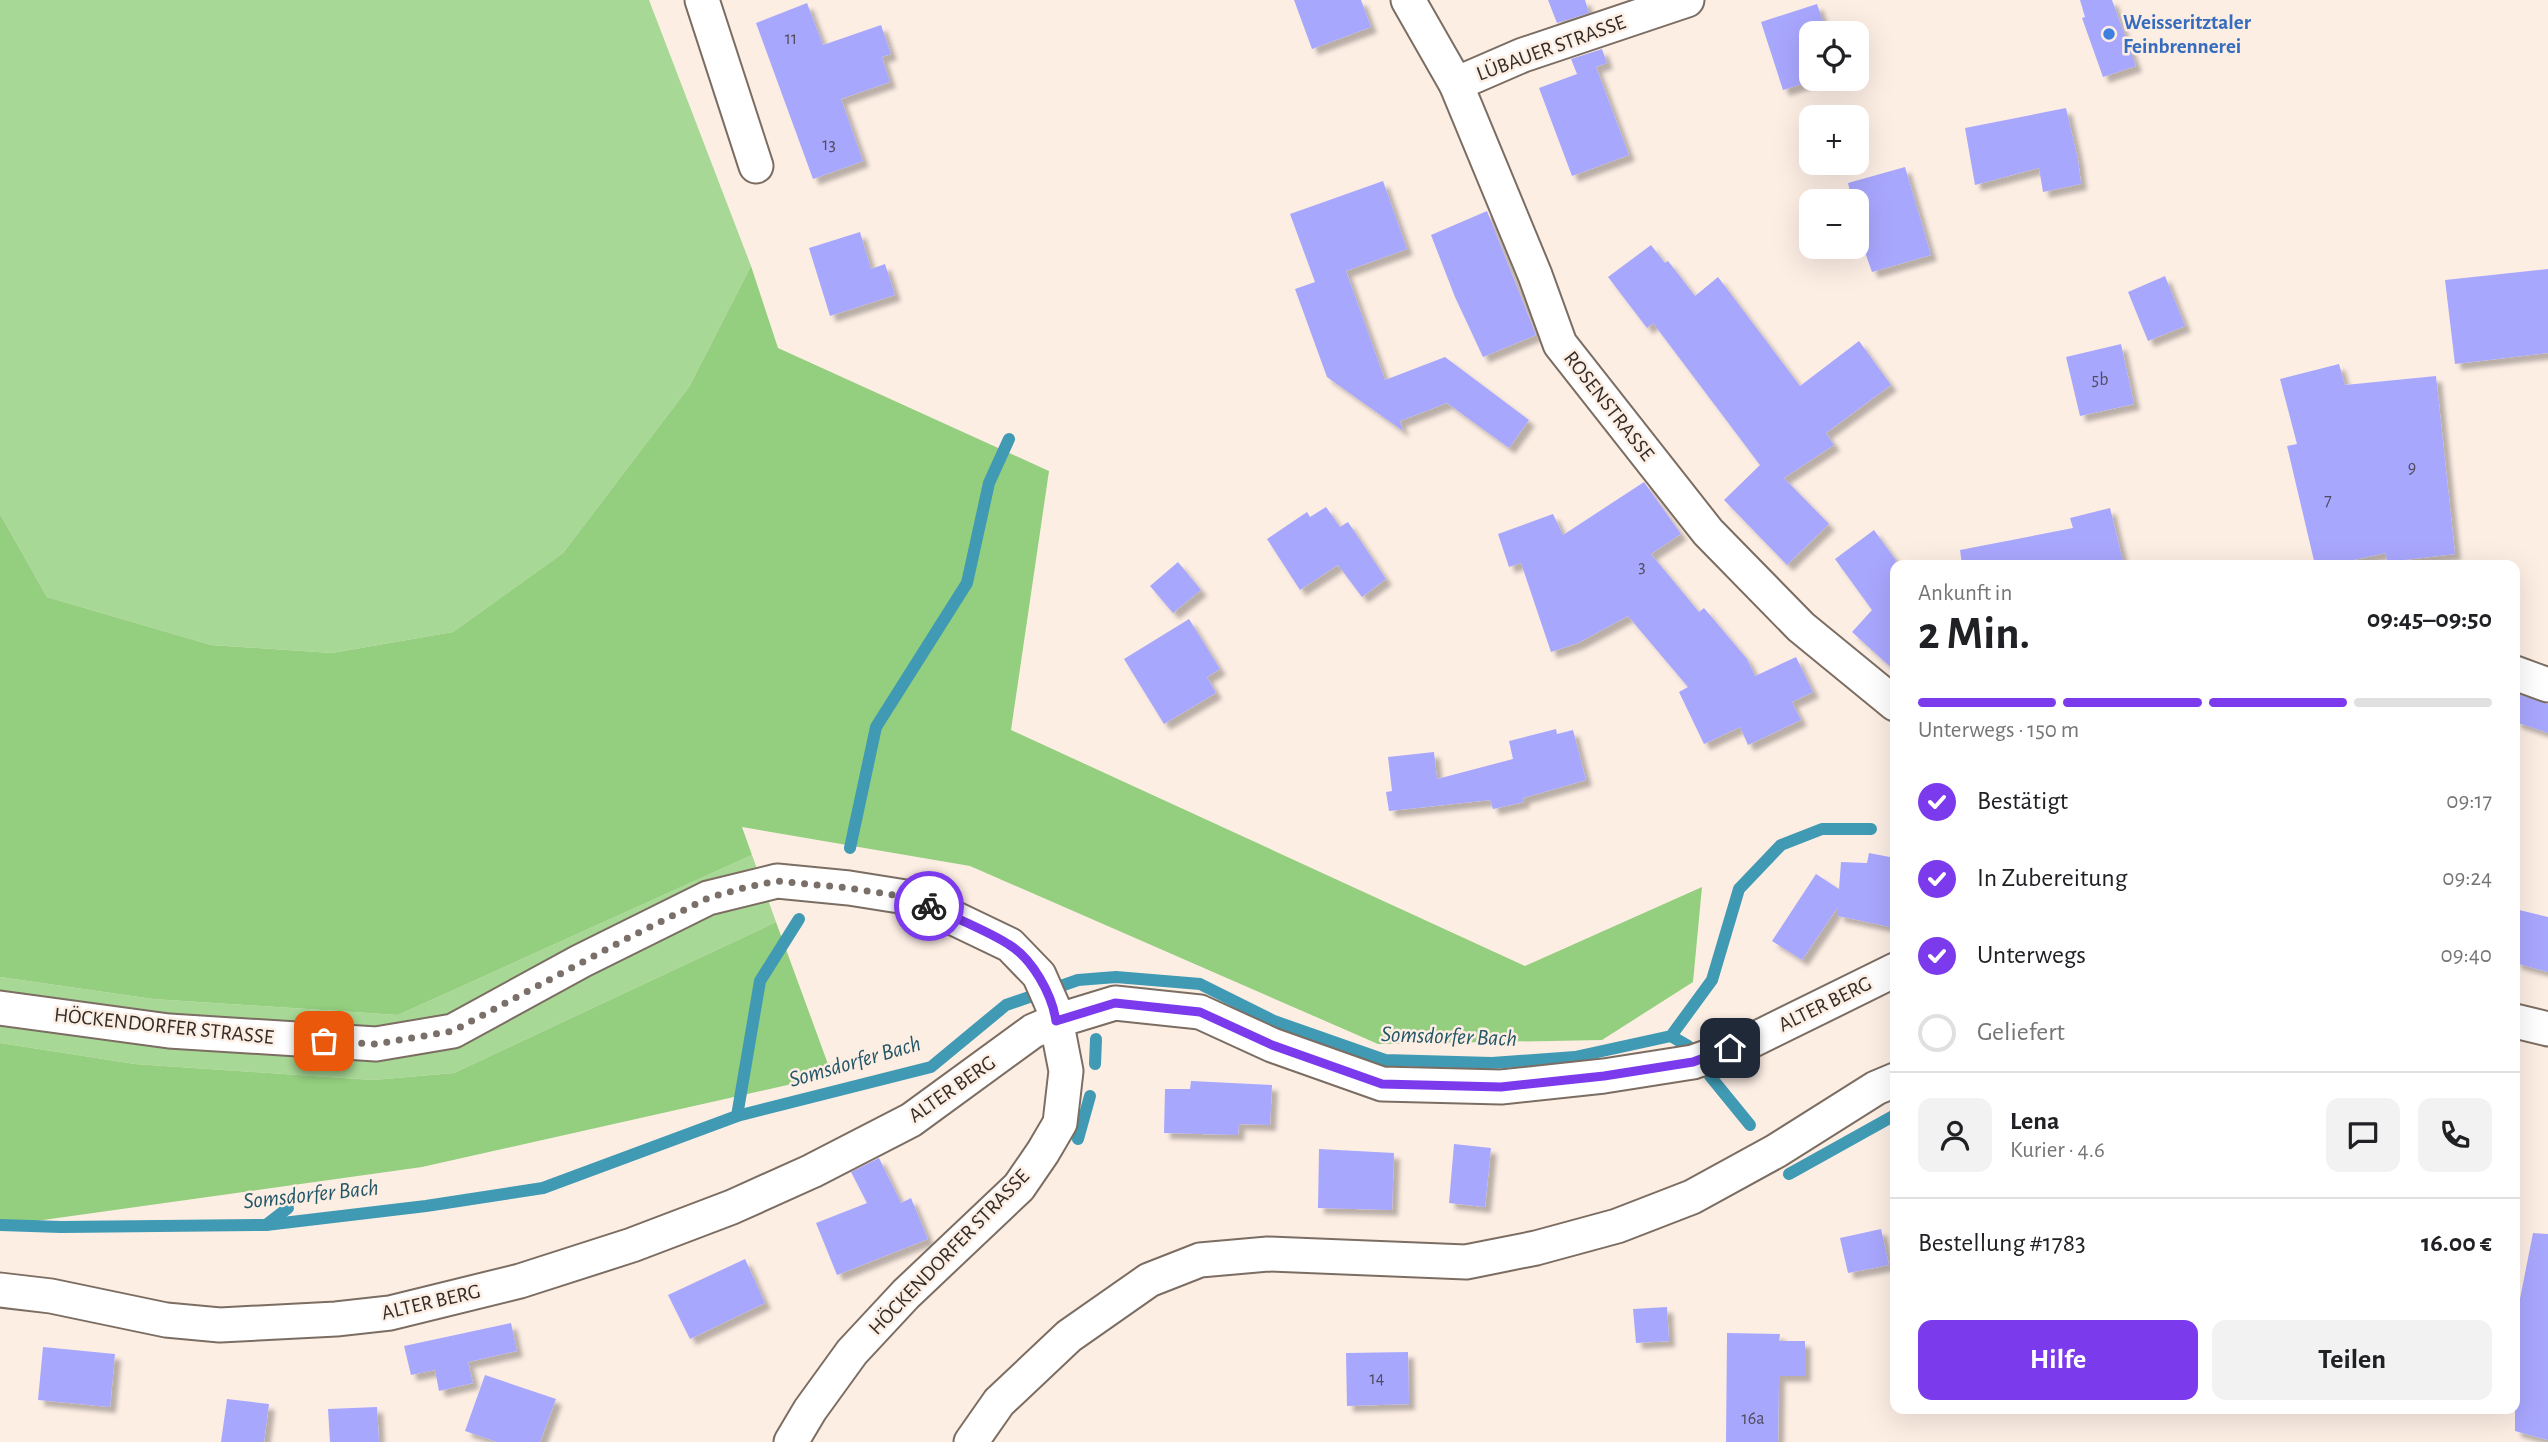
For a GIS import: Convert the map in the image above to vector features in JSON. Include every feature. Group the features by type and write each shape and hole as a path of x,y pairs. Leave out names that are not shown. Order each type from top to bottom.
{"street":[{"path":"702,0 756,166"},
{"name":"ROSENSTRASSE","path":"1408,0 1456,84 1535,275 1560,344 1708,533 1801,627 1890,698"},
{"name":"LÜBAUER STRASSE","path":"1456,84 1523,55 1687,0"},
{"path":"2520,675 2548,685"},
{"name":"HÖCKENDORFER STRASSE","path":"0,1008 169,1031 376,1044 453,1031 581,961 708,898 777,881 912,898 1010,945 1038,975 1055,1015 1066,1071 1060,1123 1044,1152 1018,1187 906,1294 852,1352 810,1410 791,1442"},
{"name":"ALTER BERG","path":"0,1290 51,1296 166,1320 220,1325 336,1320 390,1313 507,1284 632,1245 732,1208 911,1120 1055,1015 1115,1003 1200,1012 1272,1045 1382,1084 1501,1087 1604,1076 1693,1062 1749,1042 1890,972"},
{"path":"2520,1022 2548,1029"},
{"path":"971,1442 999,1402 1069,1336 1149,1280 1199,1261 1268,1254 1466,1262 1536,1248 1617,1226 1692,1197 1776,1151 1876,1088 1890,1082"}],"green space":[{"path":"0,0 649,0 751,266 689,387 563,553 453,632 332,653 211,645 47,597 0,514"},
{"path":"751,266 778,348 1049,471 1011,730 1525,966 1702,887 1693,982 1602,1040 1378,1044 970,866 742,827 752,855 398,1015 153,999 0,977 0,514 47,597 211,645 332,653 453,632 563,553 689,387"},
{"path":"752,855 776,922 454,1073 373,1080 135,1064 0,1043 0,977 153,999 398,1015"},
{"path":"776,922 832,1075 422,1167 0,1226 0,1043 135,1064 373,1080 454,1073"}],"building":[{"path":"1294,0 1361,0 1371,27 1312,49"},
{"path":"1548,0 1585,0 1589,13 1557,23"},
{"path":"2080,0 2112,0 2136,66 2103,77 2082,18 2085,17"},
{"path":"807,3 823,45 881,25 891,54 882,57 890,82 841,99 863,161 813,179 756,23"},
{"path":"1817,4 1823,21 1799,21 1799,85 1783,90 1761,22"},
{"path":"1602,49 1607,63 1596,67 1629,155 1572,176 1539,88 1577,74 1571,59"},
{"path":"2066,108 2081,184 2043,192 2039,168 1975,185 1965,128"},
{"path":"1905,167 1931,255 1872,272 1867,259 1869,189 1849,189 1848,183"},
{"path":"1383,181 1407,249 1346,271 1385,380 1445,357 1529,420 1509,448 1447,403 1400,421 1403,431 1327,377 1295,289 1315,282 1290,214"},
{"path":"1487,211 1536,335 1483,357 1455,297 1431,235"},
{"path":"860,232 871,269 885,264 895,295 830,316 809,248"},
{"path":"1651,245 1665,263 1668,261 1695,296 1718,277 1800,386 1859,341 1891,385 1826,433 1834,445 1784,478 1829,524 1787,565 1724,500 1760,465 1653,323 1647,328 1608,277"},
{"path":"2548,269 2548,353 2455,364 2445,280"},
{"path":"2165,276 2185,326 2148,341 2128,292"},
{"path":"2121,344 2134,404 2080,416 2066,357"},
{"path":"2339,364 2345,385 2436,376 2455,554 2387,560 2386,553 2353,560 2314,560 2287,446 2297,444 2280,379"},
{"path":"1644,482 1681,534 1651,554 1699,612 1704,608 1747,659 1755,676 1796,657 1813,692 1792,702 1801,720 1748,745 1740,727 1704,744 1679,692 1688,687 1628,616 1578,643 1551,652 1521,563 1509,567 1498,534 1553,514 1563,535"},
{"path":"1326,507 1340,527 1348,522 1386,579 1362,597 1338,565 1300,590 1267,539 1307,512 1310,517"},
{"path":"2110,508 2123,560 1961,560 1960,550 2073,528 2070,518"},
{"path":"1874,530 1895,559 1890,560 1890,666 1852,632 1872,610 1835,559"},
{"path":"1178,562 1201,590 1173,613 1150,586"},
{"path":"1189,619 1220,669 1207,677 1216,693 1164,724 1124,659"},
{"path":"2520,695 2548,704 2548,733 2520,724"},
{"path":"1556,729 1557,734 1573,730 1586,780 1523,798 1524,802 1493,809 1490,800 1389,811 1386,792 1392,791 1388,757 1434,752 1437,779 1513,759 1509,741"},
{"path":"1869,853 1890,857 1890,927 1838,916 1838,907 1802,960 1772,941 1816,874 1839,889 1841,862 1867,863"},
{"path":"2520,910 2548,917 2548,972 2520,964"},
{"path":"1191,1081 1272,1085 1270,1125 1239,1124 1238,1135 1164,1133 1165,1089 1190,1089"},
{"path":"1454,1144 1491,1148 1485,1207 1449,1203"},
{"path":"1319,1149 1394,1153 1392,1210 1318,1208"},
{"path":"879,1158 901,1203 911,1198 928,1239 837,1275 816,1223 867,1203 851,1172"},
{"path":"1881,1229 1889,1265 1848,1273 1840,1238"},
{"path":"2533,1233 2548,1234 2548,1440 2515,1431 2515,1414 2520,1414 2520,1299"},
{"path":"745,1259 765,1303 690,1339 668,1295"},
{"path":"1667,1307 1669,1341 1636,1343 1633,1309"},
{"path":"511,1323 517,1351 468,1362 473,1383 439,1391 435,1370 411,1375 404,1346"},
{"path":"1727,1333 1780,1334 1779,1341 1805,1341 1805,1376 1779,1376 1778,1442 1726,1442"},
{"path":"43,1347 115,1354 110,1407 38,1400"},
{"path":"1408,1352 1409,1404 1347,1406 1346,1353"},
{"path":"485,1375 556,1399 540,1442 497,1442 465,1431"},
{"path":"227,1399 269,1404 264,1442 221,1442"},
{"path":"377,1407 379,1442 330,1442 328,1409"}],"waterway":[{"path":"850,848 876,727 967,583 989,483 1009,439"},
{"name":"Somsdorfer Bach","path":"0,1225 266,1225 426,1206 543,1188 737,1116 931,1067 1006,1005 1078,980 1116,977 1200,984 1274,1021 1385,1060 1492,1063 1575,1057 1671,1036 1712,980 1739,889 1781,845 1822,829 1871,829"},
{"path":"737,1116 760,981 799,919"},
{"path":"1671,1036 1688,1046"},
{"path":"1095,1064 1096,1039"},
{"path":"1710,1076 1750,1125"},
{"path":"1078,1139 1090,1096"},
{"path":"1789,1174 1890,1118"},
{"path":"266,1225 288,1208"}],"way so far":[{"path":"324,1041 376,1044 453,1031 581,961 708,898 743,888 777,881 912,898 929,906"}],"place":[{"name":"Weisseritztaler Feinbrennerei","path":"2109,34"}],"route":[{"path":"929,906 1010,945 1038,975 1054,1009 1056,1021 1115,1003 1200,1012 1272,1045 1382,1084 1501,1087 1604,1076 1693,1062 1730,1048"}]}
